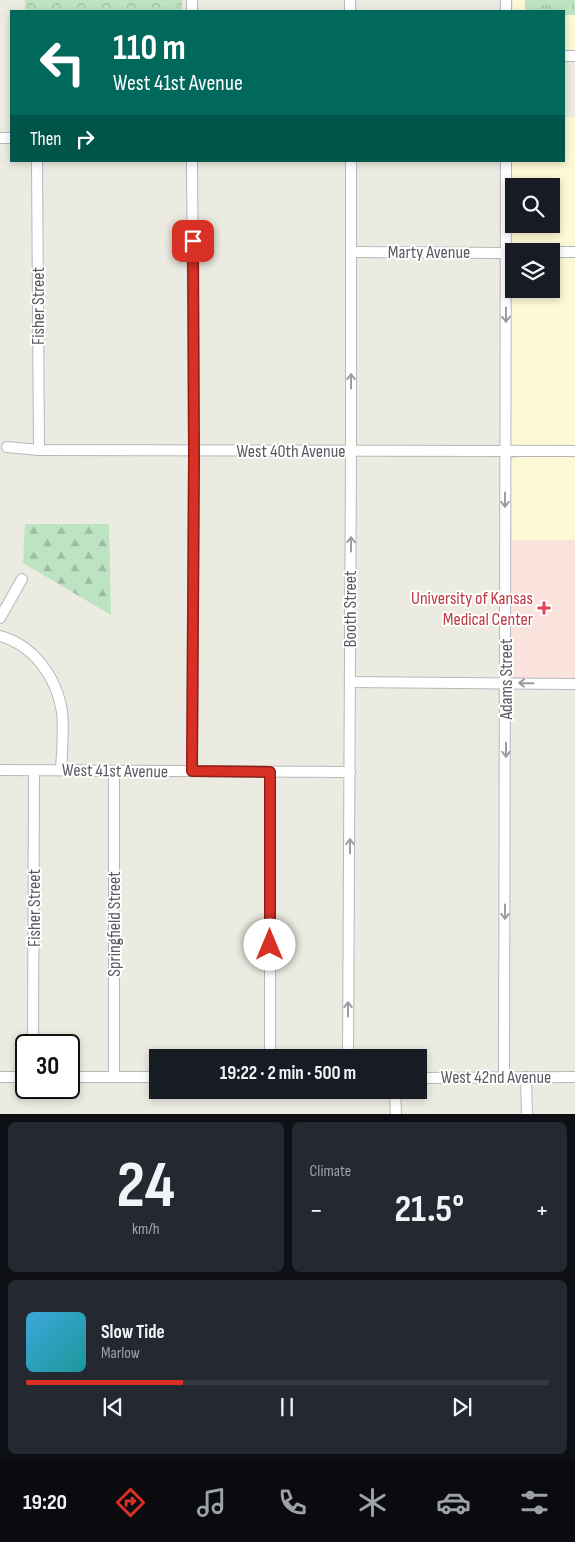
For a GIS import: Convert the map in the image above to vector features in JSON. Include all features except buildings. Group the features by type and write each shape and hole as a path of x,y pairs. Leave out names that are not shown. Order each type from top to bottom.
{"street":[{"name":"Fisher Street","path":"37,162 39,450"},
{"path":"192,162 194,450 192,771"},
{"name":"Booth Street","path":"348,1049 351,162"},
{"name":"Adams Street","path":"506,162 506,243"},
{"name":"Marty Avenue","path":"352,252 505,253"},
{"path":"560,252 575,252"},
{"name":"Adams Street","path":"504,1077 506,298"},
{"name":"West 40th Avenue","path":"7,448 39,450 575,452"},
{"path":"0,618 22,579"},
{"path":"0,636 20,645 36,658 48,674 57,691 62,713 61,770"},
{"path":"350,682 575,684"},
{"name":"West 41st Avenue","path":"0,770 350,772"},
{"name":"Fisher Street","path":"33,1034 34,770"},
{"name":"Springfield Street","path":"114,771 114,1077"},
{"path":"270,772 270,1049"},
{"path":"0,1077 15,1077"},
{"path":"80,1077 149,1077"},
{"path":"526,1077 527,1114"},
{"name":"West 42nd Avenue","path":"427,1078 575,1077"},
{"path":"396,1099 396,1114"}],"shaded area":[{"path":"513,0 575,0 575,50 565,50 565,10 513,10"},
{"path":"565,117 575,117 575,446 515,446 508,443 508,344 511,342 511,298 560,298 560,243 511,243 511,233 560,233 560,178 511,178 511,162 565,162"},
{"path":"519,457 575,457 575,540 512,540 511,462"},
{"name":"University of Kansas Medical Center","path":"512,540 575,540 575,679 517,679 512,676"}],"green space":[{"path":"25,0 182,0 182,10 25,10"},
{"path":"525,0 575,0 575,15 565,15 565,10 525,10"},
{"path":"25,524 109,524 111,615 23,563"}],"place":[{"name":"University of Kansas Medical Center","path":"544,608"}],"route":[{"path":"193,241 192,771 270,772 270,945"}]}
